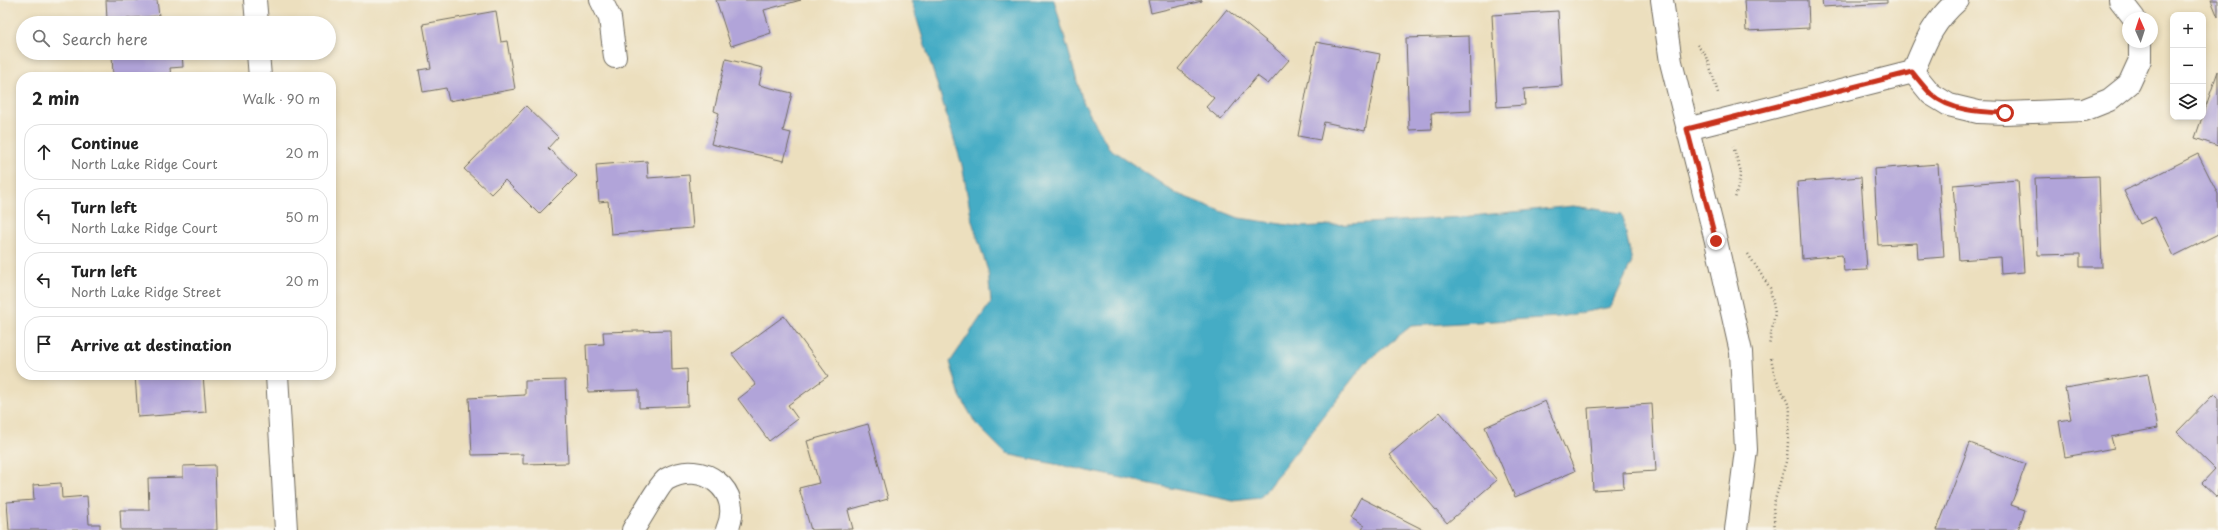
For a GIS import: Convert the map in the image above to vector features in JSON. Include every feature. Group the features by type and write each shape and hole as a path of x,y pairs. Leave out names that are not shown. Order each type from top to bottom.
{"street":[{"path":"255,0 256,16"},
{"path":"601,0 610,18 615,56"},
{"path":"1662,0 1670,62 1716,241 1741,352 1746,450 1736,530"},
{"path":"1912,72 1930,29 1958,0"},
{"path":"2120,0 2129,12"},
{"path":"1912,72 1931,94 1949,105 1978,112 2005,113 2084,110 2109,100 2129,84 2140,60 2140,48"},
{"path":"259,60 260,72"},
{"path":"1687,129 1912,72"},
{"path":"277,380 286,530"},
{"path":"633,530 665,480 680,473 696,472 717,481 727,490 731,508 727,530"}],"water":[{"path":"911,0 1054,0 1083,102 1109,148 1175,193 1239,218 1302,227 1462,217 1573,206 1622,213 1632,262 1611,307 1559,317 1411,326 1365,363 1260,498 1233,501 1006,454 976,424 960,396 950,362 991,302 988,271 972,221 962,165"}],"building":[{"path":"106,0 157,0 159,16 107,16"},
{"path":"716,0 801,0 764,10 771,33 731,46"},
{"path":"1148,0 1202,0 1202,1 1151,13"},
{"path":"1744,0 1808,0 1809,28 1746,31"},
{"path":"1822,0 1887,0 1887,3 1823,7"},
{"path":"2211,0 2218,0 2218,17"},
{"path":"1227,9 1289,60 1268,84 1257,76 1221,120 1206,107 1214,98 1178,69"},
{"path":"496,11 501,42 507,41 515,89 449,101 446,88 423,92 419,70 431,68 423,24"},
{"path":"1558,11 1562,86 1524,89 1525,105 1497,107 1492,15"},
{"path":"1469,36 1471,111 1431,113 1432,129 1409,130 1406,38"},
{"path":"1316,42 1380,54 1365,131 1324,122 1320,140 1298,136"},
{"path":"726,59 763,68 759,85 792,93 783,131 791,133 784,161 711,144 719,113 714,111"},
{"path":"112,60 182,60 183,67 170,68 170,72 113,72"},
{"path":"2218,71 2218,146 2195,138 2201,120 2206,120 2206,106"},
{"path":"526,106 558,137 548,148 577,176 539,214 505,180 491,194 464,169"},
{"path":"2198,154 2218,194 2218,234 2174,256 2155,217 2140,224 2124,191"},
{"path":"647,161 648,178 689,175 693,228 611,234 608,201 599,202 596,165"},
{"path":"1938,164 1944,257 1918,259 1917,243 1878,245 1874,169"},
{"path":"2099,176 2102,267 2080,267 2080,254 2038,255 2035,178"},
{"path":"1861,177 1867,270 1844,271 1842,255 1802,259 1797,182"},
{"path":"2018,180 2024,272 2001,274 2000,257 1959,260 1953,185"},
{"path":"784,316 828,376 788,405 798,419 769,441 738,399 756,385 732,354"},
{"path":"671,330 672,370 687,369 688,406 639,408 639,390 588,392 586,345 604,344 603,332"},
{"path":"2148,374 2158,428 2111,437 2114,448 2065,457 2059,421 2071,419 2065,388"},
{"path":"135,380 203,380 206,412 138,417"},
{"path":"565,380 568,463 523,464 523,454 472,455 469,398 525,395 525,381"},
{"path":"2214,394 2218,398 2218,498 2202,483 2215,469 2177,432"},
{"path":"1545,401 1575,471 1515,497 1485,427"},
{"path":"1652,404 1656,471 1623,473 1624,488 1593,490 1588,408"},
{"path":"1440,412 1497,480 1447,523 1389,455"},
{"path":"868,424 888,499 848,510 853,529 811,530 799,488 819,483 807,441"},
{"path":"1970,443 2026,464 2011,505 2025,510 2018,530 1937,530"},
{"path":"215,465 217,530 121,530 120,510 149,510 148,478 183,477 183,466"},
{"path":"61,483 62,498 87,496 89,524 100,524 100,530 9,530 7,502 34,500 33,485"},
{"path":"1361,498 1424,530 1362,530 1364,526 1350,518"}],"route":[{"path":"1716,241 1687,129 1912,72 1931,94 1949,105 1978,112 2005,113"}]}
